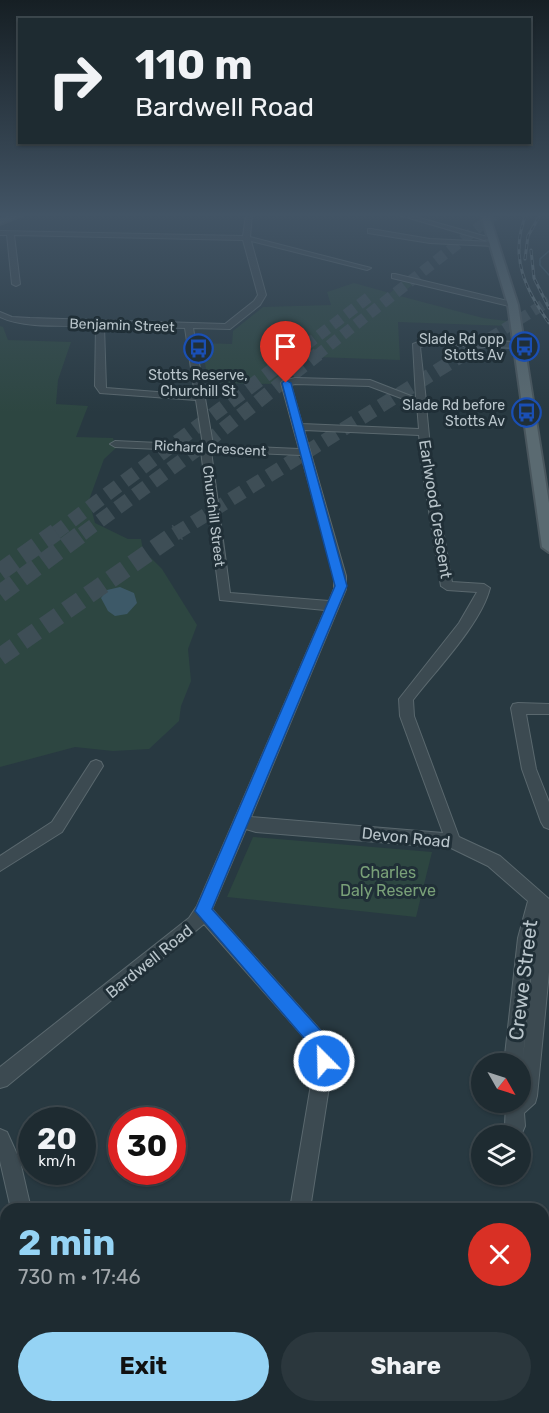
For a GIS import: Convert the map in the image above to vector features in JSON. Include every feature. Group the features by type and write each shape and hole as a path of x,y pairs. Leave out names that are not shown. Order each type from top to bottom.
{"main road":[{"path":"505,281 513,305 549,547"}],"street":[{"name":"Benjamin Street","path":"0,314 17,320 189,328 227,327 261,298 257,281"},
{"path":"415,281 513,305"},
{"path":"100,324 100,386 103,391 201,398"},
{"name":"Churchill Street","path":"189,328 201,398 224,597 333,606"},
{"path":"298,427 423,432 423,403 416,346 419,343 519,345"},
{"name":"Bardwell Road","path":"0,1079 187,931 203,911 333,606 341,586 340,576 286,386 290,381 370,383 407,399 423,403"},
{"name":"Earlwood Crescent","path":"423,432 447,586 484,588 485,593 475,611 406,699 407,716 453,841"},
{"name":"Richard Crescent","path":"115,444 305,452"},
{"path":"549,709 518,708 529,769 549,822"},
{"path":"0,864 57,827 96,766"},
{"name":"Devon Road","path":"242,821 256,825 453,841 494,861 543,903"},
{"name":"Crewe Street","path":"514,1053 525,938 543,903"},
{"path":"203,911 315,1037 322,1050 321,1084 301,1203"},
{"name":"Crewe Street","path":"531,1066 545,927 549,917"},
{"path":"0,1139 10,1161 20,1203"}],"green space":[{"path":"403,281 413,284 400,296 483,318 507,321 509,326 398,322 400,360 289,356 293,376 277,384 208,383 202,343 232,344 233,331 263,307 331,305 327,292 354,283 390,293"},
{"path":"0,326 3,327 8,340 71,342 58,380 56,404 88,406 76,437 113,438 116,448 104,459 89,500 95,523 128,539 141,539 143,550 162,569 197,625 188,649 191,681 181,706 179,721 149,749 113,751 75,747 0,767"},
{"name":"Charles Daly Reserve","path":"253,837 432,852 416,917 227,897"}],"water":[{"path":"120,587 134,593 137,603 127,614 115,616 108,611 101,598 107,590"}],"tunnel":[{"path":"316,356 411,281"},
{"path":"292,356 373,294"},
{"path":"461,356 549,301"},
{"path":"54,534 294,354"},
{"path":"82,534 203,445 318,354"},
{"path":"176,533 464,354"},
{"path":"0,572 56,532"},
{"path":"0,594 84,532"},
{"path":"0,657 176,533"}],"railway":[{"path":"525,281 549,323"},
{"path":"535,281 549,308"}],"place":[{"name":"Slade Rd opp Stotts Av","path":"525,347"},
{"name":"Stotts Reserve, Churchill St","path":"198,348"},
{"name":"Slade Rd before Stotts Av","path":"526,413"}],"route":[{"path":"286,383 341,586 203,911 315,1037 322,1050 324,1061"}]}
